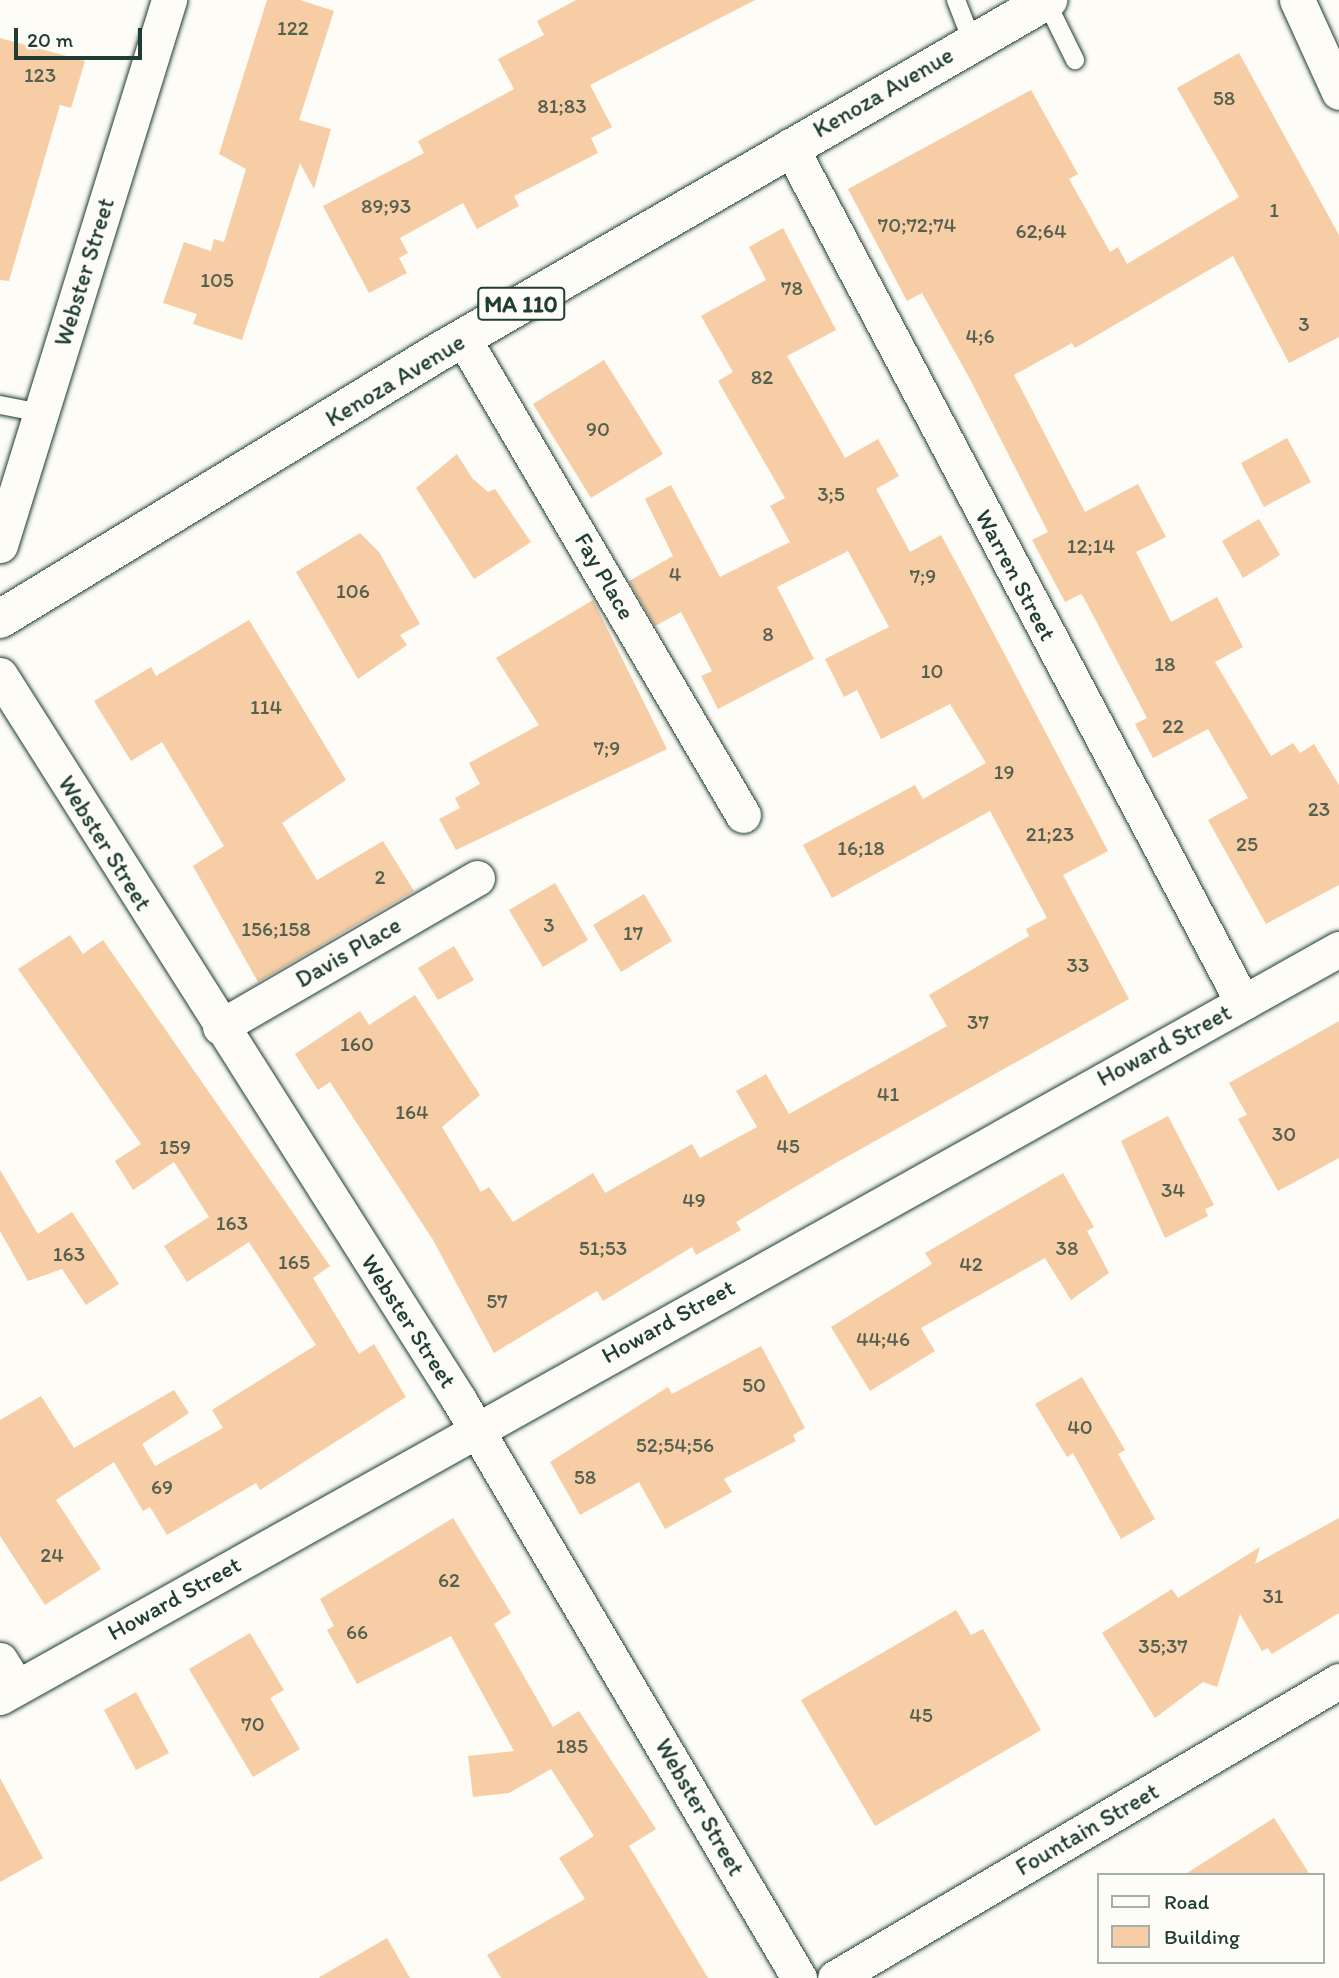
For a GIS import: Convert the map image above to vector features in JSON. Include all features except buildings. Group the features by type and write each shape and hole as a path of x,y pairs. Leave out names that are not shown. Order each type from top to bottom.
{"main road":[{"name":"Kenoza Avenue","path":"0,619 463,338 790,146 1047,0"}],"street":[{"name":"Webster Street","path":"0,545 169,0"},
{"path":"1297,0 1339,92"},
{"name":"Warren Street","path":"790,146 1243,1003"},
{"name":"Fay Place","path":"463,338 743,815"},
{"name":"Webster Street","path":"0,675 473,1430 799,1978"},
{"name":"Davis Place","path":"220,1027 477,878"},
{"name":"Howard Street","path":"5,1681 473,1430 1339,949"},
{"name":"Fountain Street","path":"835,1978 1339,1681"}],"lane":[{"path":"956,0 972,41"},
{"path":"1047,0 1075,60"},
{"path":"0,405 41,414"}]}
